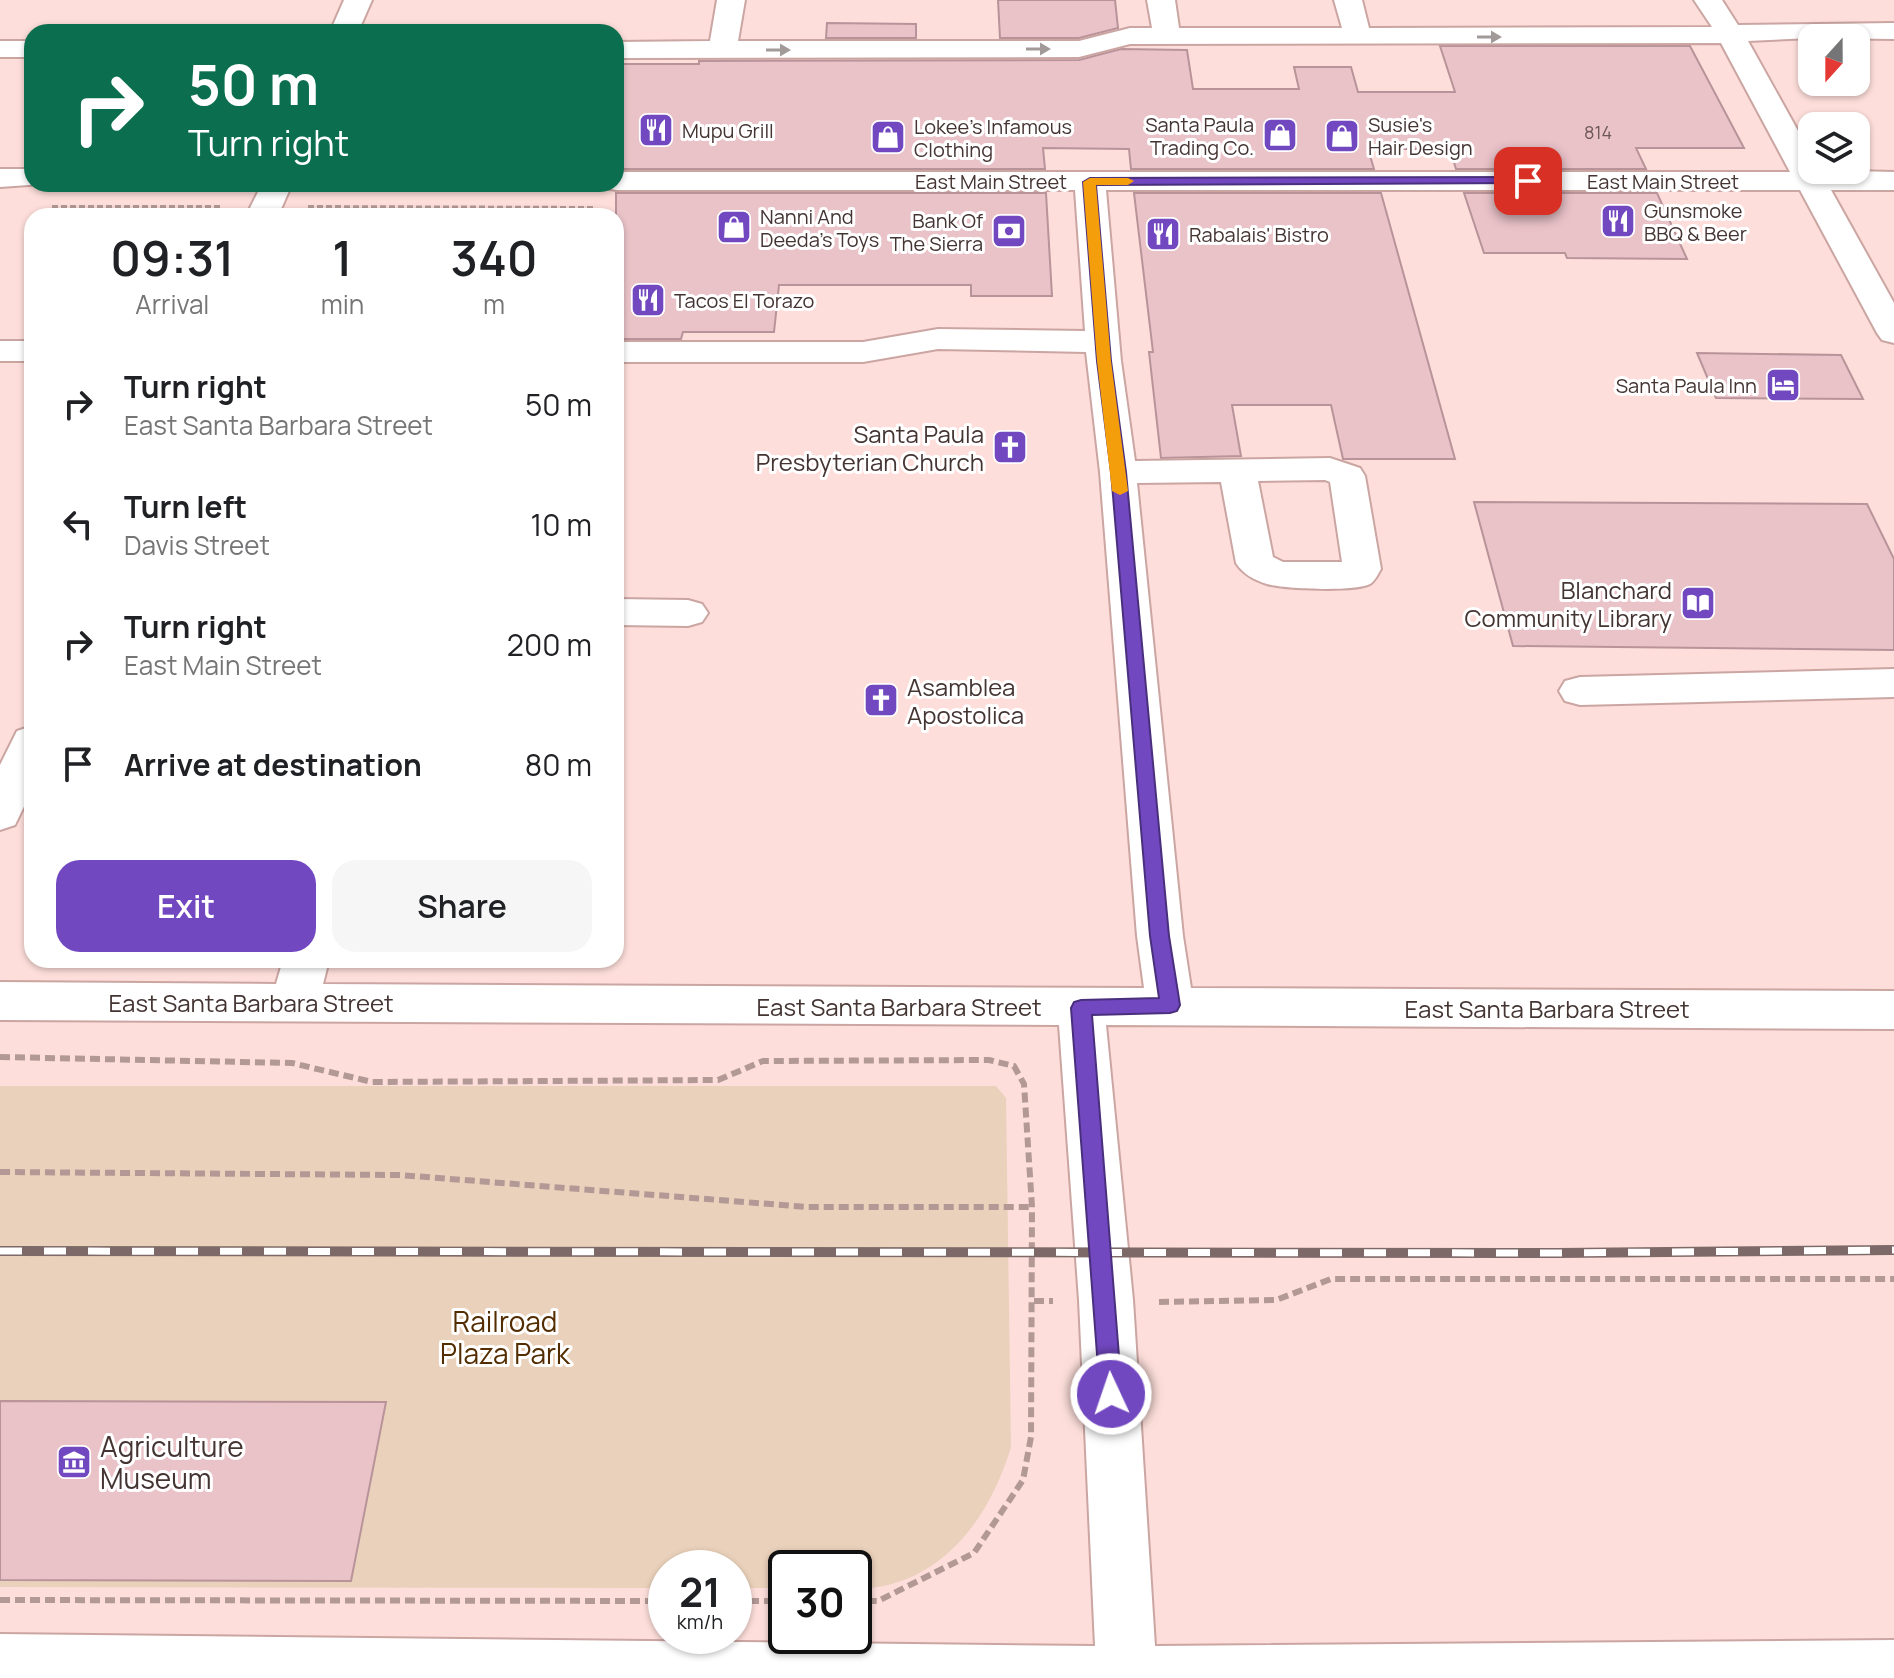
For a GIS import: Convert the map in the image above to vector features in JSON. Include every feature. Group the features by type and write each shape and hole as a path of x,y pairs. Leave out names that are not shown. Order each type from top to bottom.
{"street":[{"path":"348,24 358,0"},
{"path":"722,50 731,0"},
{"path":"1161,0 1167,36"},
{"path":"1348,0 1358,37"},
{"path":"1701,6 1730,34 1798,157"},
{"path":"1404,7 1411,37"},
{"path":"624,50 1079,49 1130,36 1167,36 1223,24 1288,24 1358,37 1687,37 1894,31"},
{"path":"0,49 24,49"},
{"path":"0,178 24,178"},
{"name":"East Main Street","path":"624,181 1798,181"},
{"name":"East Main Street","path":"1870,181 1894,181"},
{"path":"1090,182 1102,342 1118,472 1160,936 1170,1005"},
{"path":"1813,184 1894,333"},
{"path":"624,352 863,352 938,339 1102,342"},
{"path":"0,351 24,351"},
{"path":"1118,472 1237,469"},
{"path":"624,612 688,613"},
{"path":"1580,691 1894,683"},
{"path":"24,760 0,816 24,817"},
{"name":"East Santa Barbara Street","path":"0,1001 300,981 1081,1008 1170,1005 1894,1010"},
{"path":"1081,1008 1106,1300 1127,1677"},
{"path":"0,1664 1127,1677 1801,1675 1894,1670"}],"path":[{"path":"45,207 225,207"},
{"path":"0,1057 292,1063 372,1082 718,1080 763,1061 989,1060 1014,1066 1024,1084 1032,1207 1034,1301 1031,1437 1023,1480 974,1553 878,1601 872,1601"},
{"path":"0,1172 400,1175 808,1207 1032,1207"},
{"path":"1034,1301 1276,1300 1331,1279 1894,1279"},
{"path":"0,1600 648,1601"}],"green space":[{"name":"Railroad Plaza Park","path":"0,1086 996,1086 1006,1098 1011,1447 989,1500 974,1524 956,1546 935,1564 911,1577 872,1587 872,1550 768,1550 768,1588 752,1588 752,1550 648,1550 648,1588 0,1587"}],"building":[{"path":"998,0 1115,0 1118,28 1079,38 1000,38"},
{"path":"827,23 916,24 916,38 826,38"},
{"path":"1440,46 1690,46 1744,148 1636,148 1646,169 1456,169 1450,149 1368,149 1374,169 1131,169 1129,149 1043,148 1045,169 624,169 624,64 1079,60 1121,49 1187,50 1193,89 1299,89 1294,67 1351,67 1358,92 1455,92"},
{"path":"616,193 1046,193 1052,296 971,296 971,285 779,285 774,332 683,332 681,339 624,339 624,208 616,208"},
{"path":"1134,193 1381,193 1455,459 1343,459 1331,405 1232,405 1241,456 1161,458 1149,352 1153,352"},
{"path":"1464,193 1657,193 1687,259 1567,258 1565,253 1484,253"},
{"name":"Santa Paula Inn","path":"1697,353 1841,355 1863,399 1716,398"},
{"name":"Blanchard Community Library","path":"1474,502 1867,504 1894,559 1894,650 1513,646"},
{"path":"0,1401 386,1402 351,1581 0,1580"}],"railway":[{"path":"0,1251 1557,1253 1894,1250"}],"slow traffic":[{"path":"1120,491 1104,361 1090,182 1128,181"}],"place":[{"name":"Mupu Grill","path":"656,130"},
{"name":"Santa Paula Trading Co.","path":"1280,135"},
{"name":"Susie's Hair Design","path":"1342,136"},
{"name":"Lokee's Infamous Clothing","path":"888,137"},
{"name":"Gunsmoke BBQ & Beer","path":"1618,221"},
{"name":"Nanni And Deeda's Toys","path":"734,227"},
{"name":"Bank Of The Sierra","path":"1009,231"},
{"name":"Rabalais' Bistro","path":"1163,234"},
{"name":"Tacos El Torazo","path":"648,300"},
{"name":"Santa Paula Inn","path":"1783,385"},
{"name":"Santa Paula Presbyterian Church","path":"1010,447"},
{"name":"Blanchard Community Library","path":"1698,603"},
{"name":"Asamblea Apostolica","path":"881,700"},
{"name":"Agriculture Museum","path":"74,1462"}],"route":[{"path":"1111,1394 1081,1008 1170,1005 1160,936 1118,472 1104,361 1090,182 1528,181"}]}
